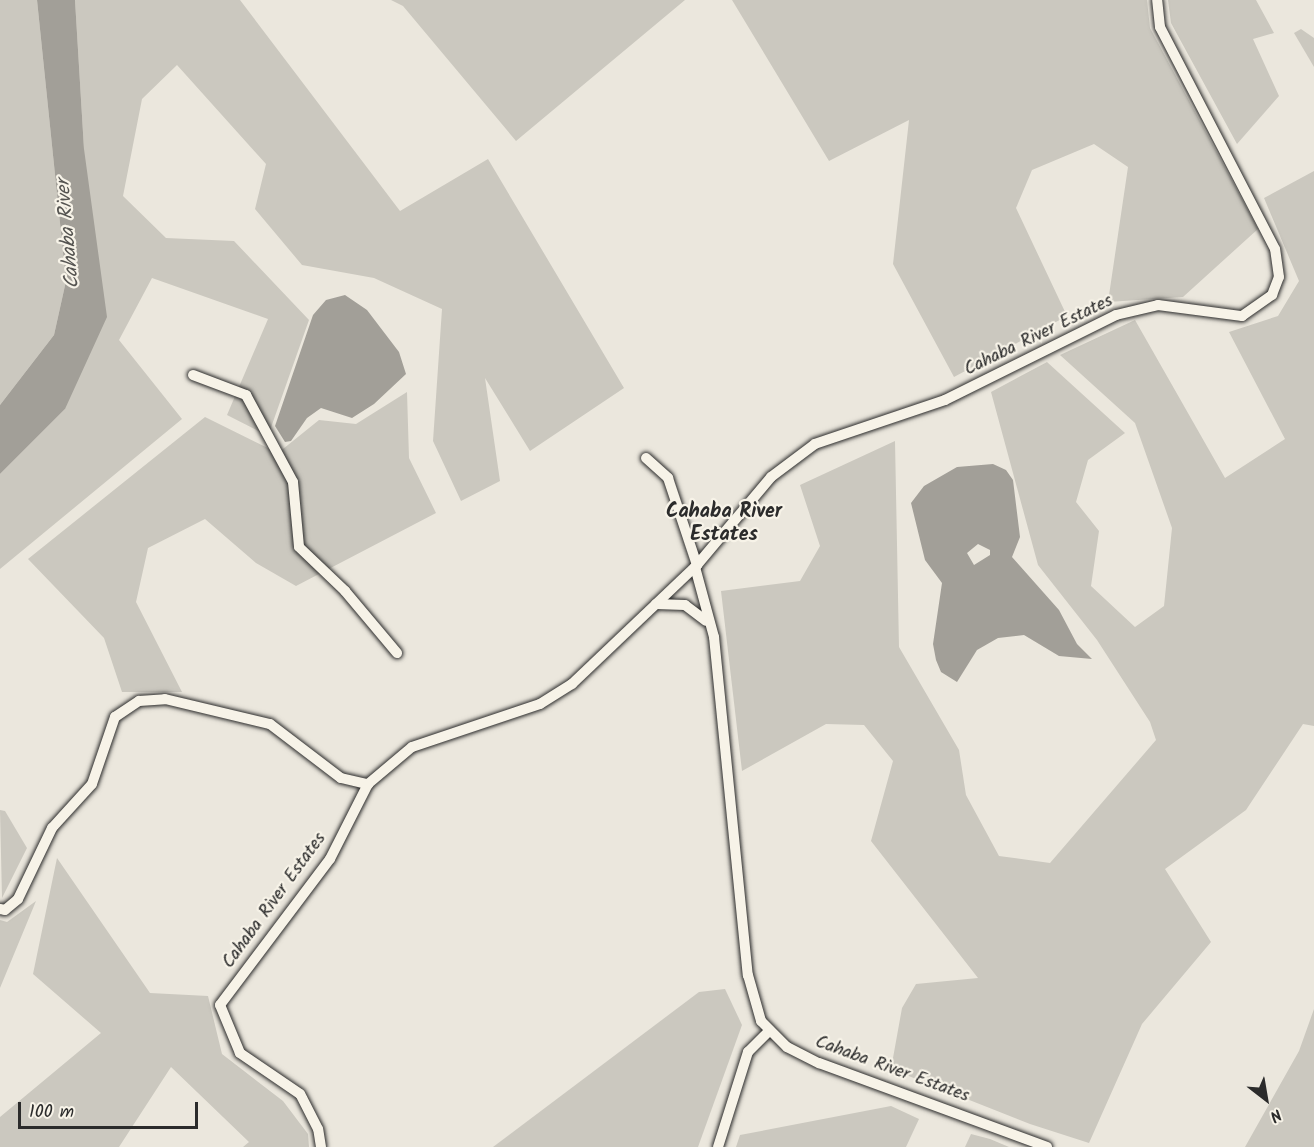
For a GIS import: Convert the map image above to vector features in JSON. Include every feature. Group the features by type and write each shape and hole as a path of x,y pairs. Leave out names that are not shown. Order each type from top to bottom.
{"street":[{"name":"Cahaba River Estates","path":"321,1147 318,1129 300,1094 240,1053 220,1005 330,859 368,784 411,747 540,704 579,678 696,566 771,477 815,444 945,400 1116,315 1158,305 1242,316 1272,295 1279,277 1275,249 1160,27 1157,0"},
{"path":"193,375 246,395 293,482 299,547 345,591 398,652"},
{"path":"646,458 668,478 696,566 708,623 714,637 748,975 768,1032 748,1052 718,1147"},
{"path":"655,604 685,605 708,623"},
{"path":"0,909 5,910 18,899 52,828 92,784 115,717 139,701 165,699 270,724 341,778 368,784"},
{"name":"Cahaba River Estates","path":"768,1032 787,1047 819,1063 1047,1147"}],"shaded area":[{"path":"0,0 37,0 66,281 54,335 0,405"},
{"path":"75,0 240,0 400,211 488,159 624,388 530,451 485,378 500,481 461,501 433,441 442,309 374,278 302,265 255,209 266,164 177,65 142,99 123,196 166,238 234,241 309,320 268,436 227,415 268,319 152,278 119,340 182,419 0,569 0,474 65,409 84,149"},
{"path":"391,0 685,0 516,141 403,6"},
{"path":"732,0 1147,0 1150,28 1258,229 1183,297 1108,302 1128,167 1094,144 1032,170 1016,208 1067,316 954,377 893,264 909,120 829,161"},
{"path":"1168,0 1256,0 1274,33 1253,39 1279,96 1237,144 1171,23"},
{"path":"1301,29 1314,38 1314,67 1294,33"},
{"path":"1314,171 1314,726 1303,724 1246,810 1165,869 1211,942 1142,1024 1089,1143 1030,1124 891,1069 902,1008 916,984 978,978 871,841 893,761 864,725 826,724 742,771 721,591 800,581 820,546 800,485 895,441 899,647 959,750 966,795 999,856 1050,863 1156,740 1150,722 1097,640 1038,565 991,392 1047,362 1125,433 1088,460 1076,502 1099,531 1091,586 1135,627 1164,606 1172,528 1135,423 1060,355 1135,320 1225,478 1285,439 1229,332 1278,316 1299,281 1264,198"},
{"path":"407,392 409,458 436,513 296,586 256,563 205,519 148,548 136,602 182,692 122,692 104,638 28,559 205,417 278,453 319,420 356,424"},
{"path":"0,810 5,811 27,848 2,898"},
{"path":"57,858 150,993 208,996 222,1054 283,1101 308,1134 309,1147 243,1147 249,1142 171,1067 119,1147 0,1147 0,1117 101,1033 33,974"},
{"path":"36,901 0,988 0,920 7,922"},
{"path":"725,989 742,1025 698,1147 493,1147 699,992"},
{"path":"1314,1009 1314,1147 1245,1147 1299,1051"},
{"path":"891,1106 919,1119 906,1147 736,1147 740,1135"},
{"path":"971,1134 990,1139 1009,1147 965,1147"}],"water":[{"name":"Cahaba River","path":"37,0 75,0 84,149 107,317 65,409 0,474 0,405 54,335 66,281"},
{"path":"345,295 367,310 399,352 406,374 374,404 352,418 321,408 307,418 291,441 285,442 275,426 313,315 326,300"},
{"path":"993,464 1006,470 1013,480 1020,537 1012,557 1059,610 1077,644 1092,659 1059,656 1024,635 998,638 977,650 957,682 941,672 933,644 942,583 925,560 911,503 924,486 957,467","holes":["978,544 990,550 990,555 974,565 967,553"]}],"district":[{"name":"Cahaba River Estates","path":"724,524"}]}
